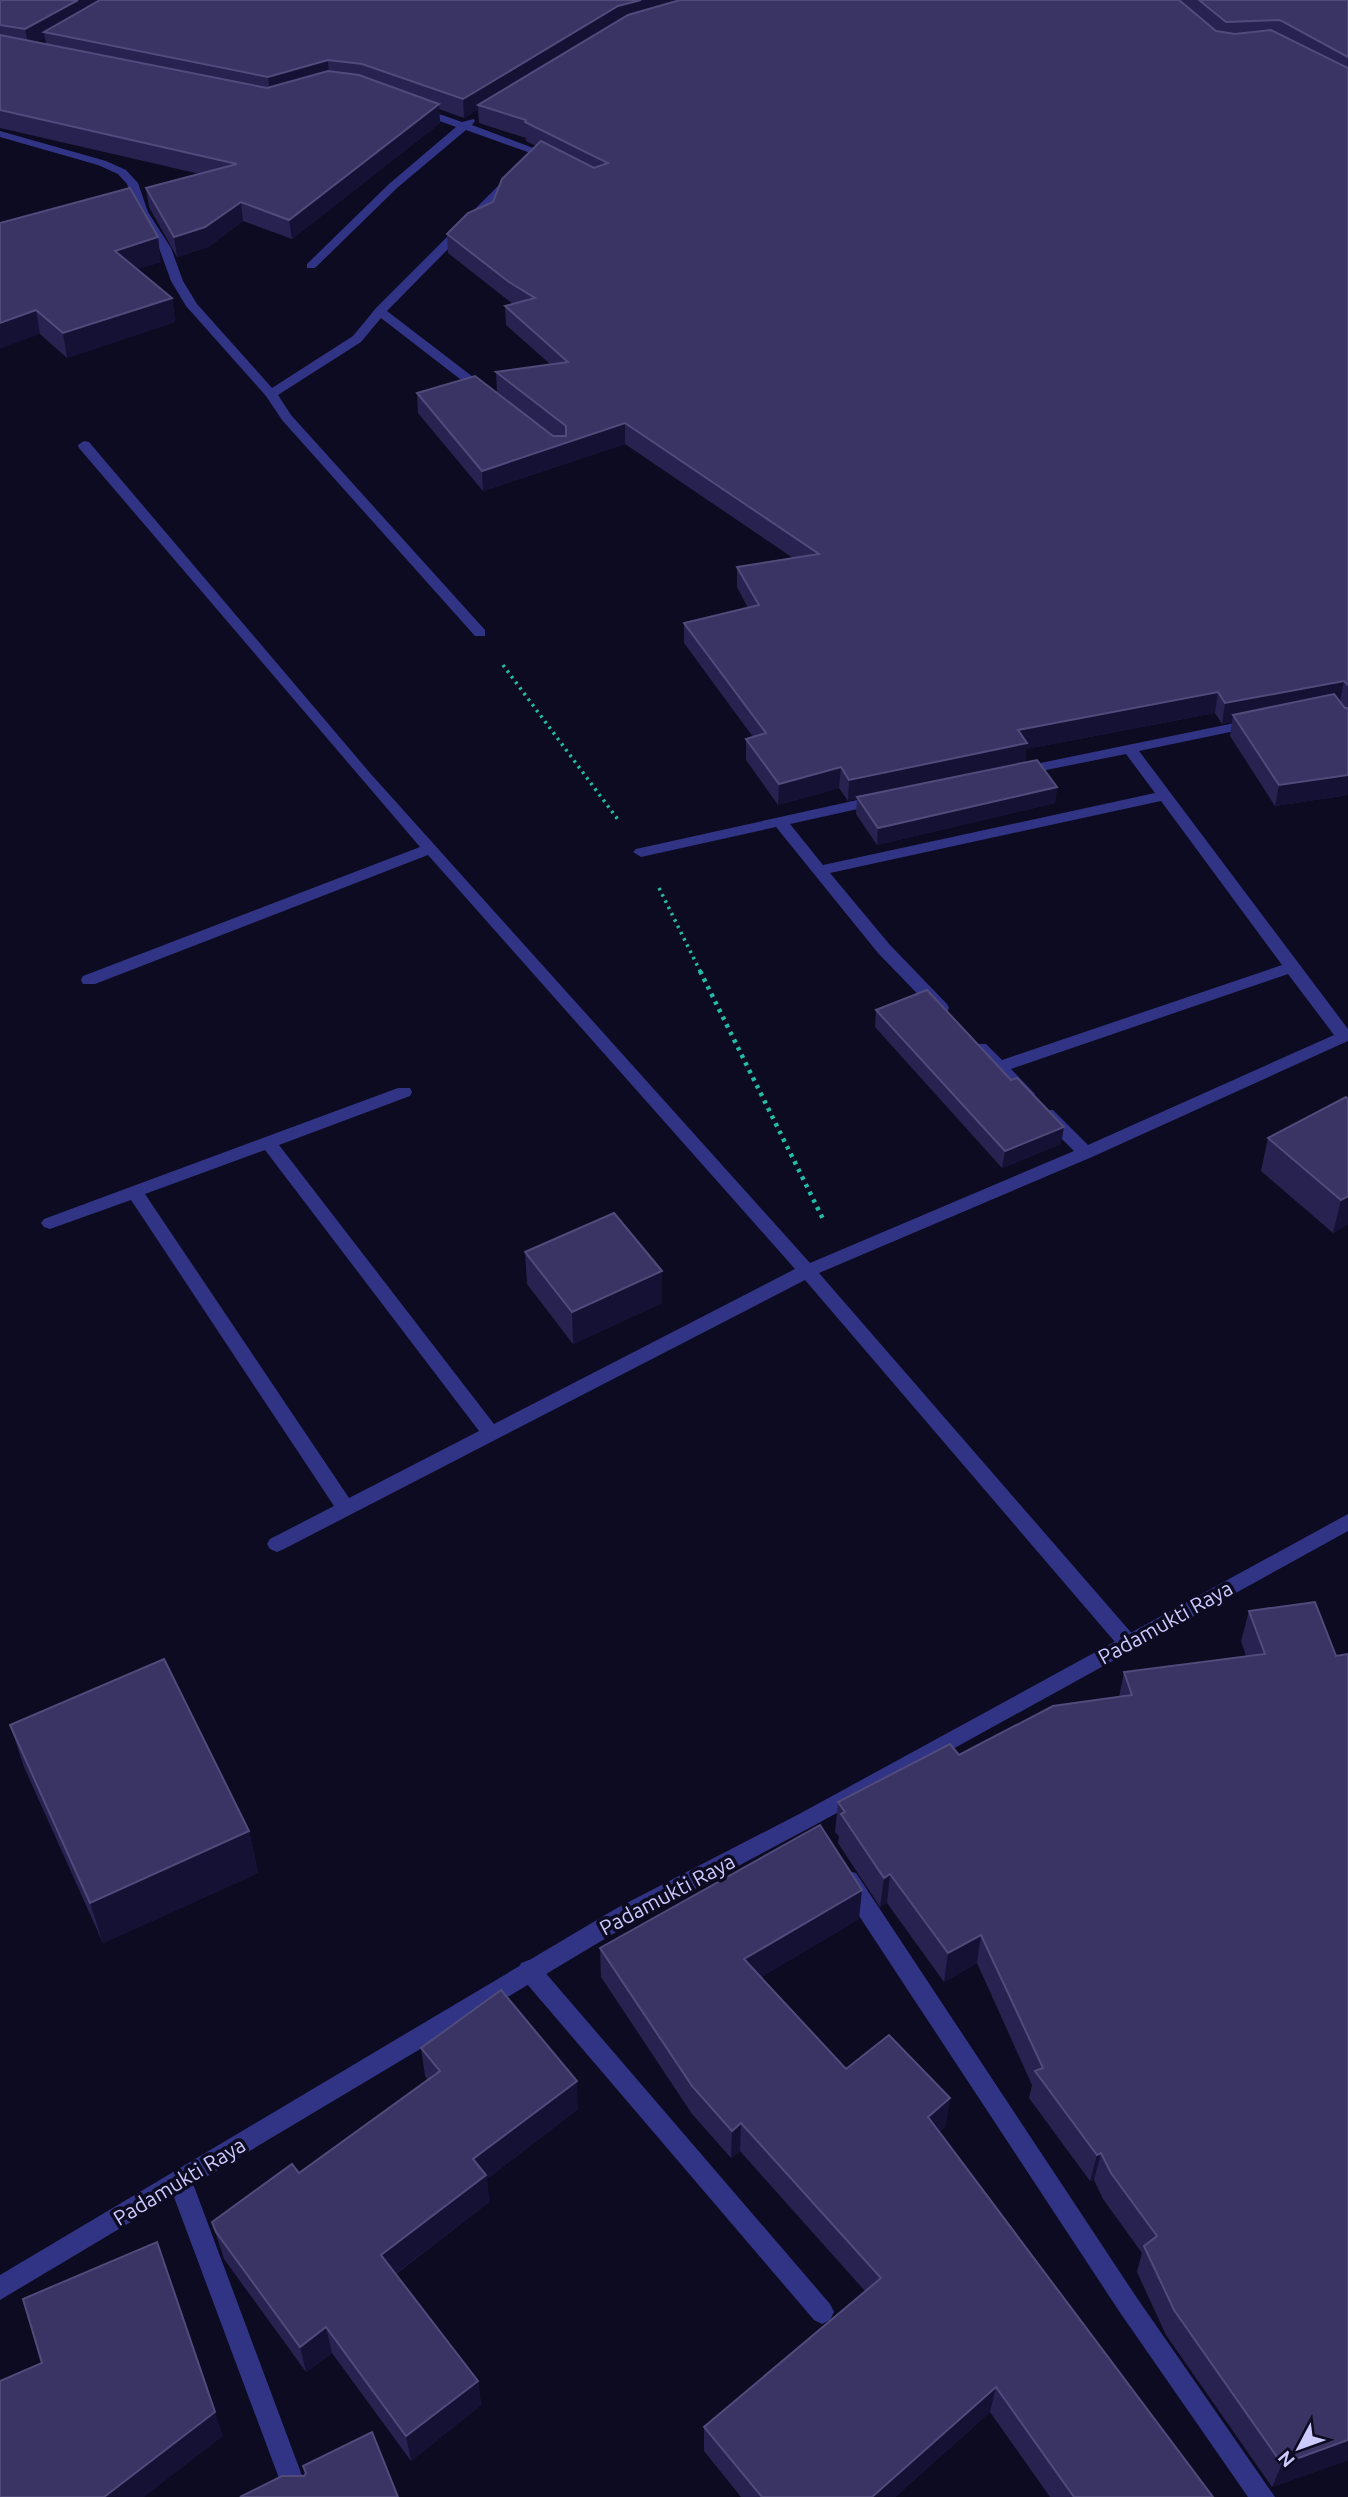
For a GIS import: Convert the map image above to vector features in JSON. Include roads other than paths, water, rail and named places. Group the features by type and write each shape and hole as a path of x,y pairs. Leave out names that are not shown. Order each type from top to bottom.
{"street":[{"path":"413,107 463,126 531,160 564,162"},
{"path":"311,266 393,186 463,126 485,112"},
{"path":"0,134 102,163 122,172 132,183 139,204 165,248 177,281 192,306 271,394 286,417 480,633"},
{"path":"271,394 357,339 380,311 531,160"},
{"path":"127,207 139,204"},
{"path":"380,311 496,402"},
{"path":"84,445 430,849 807,1271 1128,1643"},
{"path":"1008,773 1273,719"},
{"path":"277,1544 807,1271 1086,1153 1345,1035 1291,967 1129,748"},
{"path":"641,852 900,796"},
{"path":"819,871 1164,796"},
{"path":"779,821 884,949 951,1018"},
{"path":"89,979 430,849"},
{"path":"999,1067 1291,967"},
{"path":"970,1038 1086,1153"},
{"path":"50,1223 133,1190 404,1092"},
{"path":"269,1143 492,1434"},
{"path":"133,1190 346,1509"},
{"name":"Padamukti Raya","path":"0,2288 528,1970 1348,1522"},
{"path":"808,1819 823,1842"},
{"path":"839,1865 1129,2306 1263,2497"},
{"path":"528,1970 822,2312"},
{"path":"180,2181 298,2497"}]}
